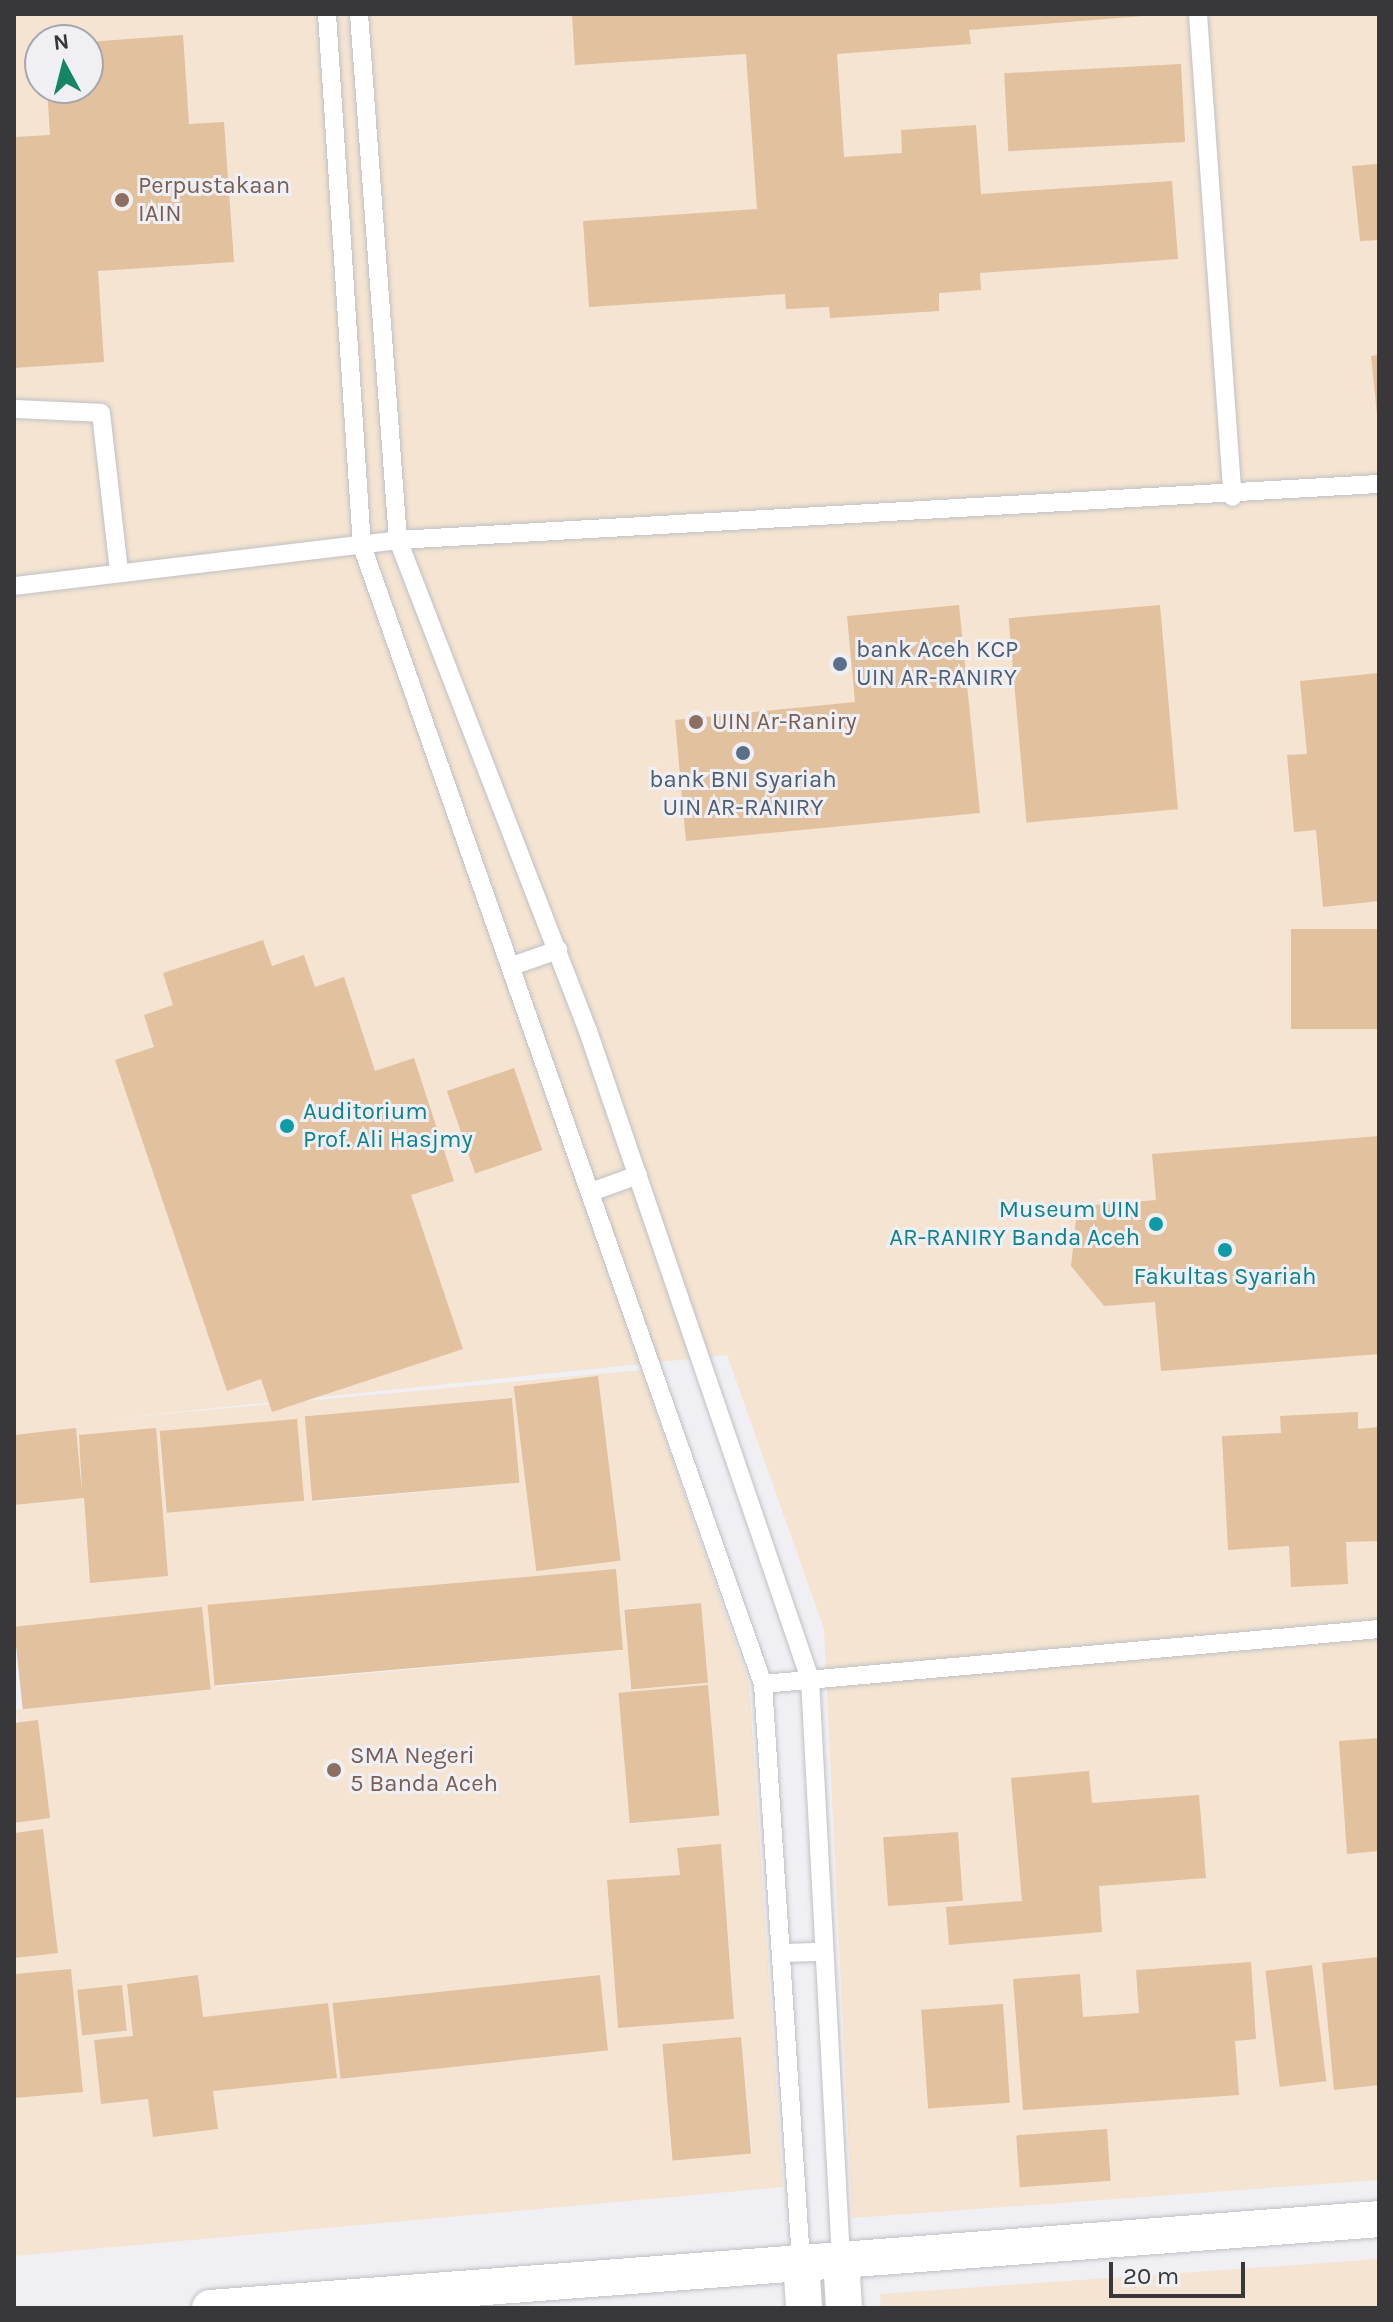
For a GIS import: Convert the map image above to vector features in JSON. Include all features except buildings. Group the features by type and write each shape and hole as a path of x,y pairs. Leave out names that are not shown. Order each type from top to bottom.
{"street":[{"path":"210,2308 801,2260 1379,2219"},
{"path":"841,2259 844,2308"},
{"path":"801,2260 804,2308"}],"lane":[{"path":"327,14 362,546 515,965 763,1684 785,1953 801,2260"},
{"path":"359,14 398,540 558,950 810,1679 822,1952 841,2259"},
{"path":"1198,14 1233,497"},
{"path":"14,409 101,413 119,572"},
{"path":"14,586 398,540 1233,497 1379,484"},
{"path":"515,965 558,950"},
{"path":"591,1192 638,1175"},
{"path":"763,1684 1379,1629"},
{"path":"785,1953 822,1952"}],"shaded area":[{"name":"UIN Ar-Raniry","path":"14,14 1379,14 1379,2180 852,2218 824,1629 727,1355 110,1419 642,1370 749,1683 783,2187 14,2256 14,2098 83,2091 71,1969 14,1974 14,1958 58,1952 43,1829 14,1833 14,1823 50,1818 14,1710 210,1690 14,1626 14,1505 83,1498 76,1429 14,1435","holes":["512,1398 519,1483 313,1502 306,1416","159,1431 304,1500 166,1512","79,1435 168,1576 90,1582","616,1569 623,1650 216,1687 209,1607","700,1603 707,1683 631,1690 624,1609","708,1685 719,1815 630,1824 618,1693","721,1845 734,2019 618,2028 607,1881 680,1875 677,1848","198,1975 203,2017 328,2003 337,2077 213,2091 218,2129 154,2137 148,2099 101,2104 94,2040 133,2036 127,1984","600,1975 607,2051 340,2078 333,2003","122,1985 127,2031 82,2036 77,1990","741,2037 752,2153 672,2159 662,2045"]},
{"path":"1379,2259 1379,2308 881,2308 880,2294"}],"place":[{"name":"Perpustakaan IAIN","path":"122,200"},
{"name":"bank Aceh KCP UIN AR-RANIRY","path":"840,664"},
{"name":"UIN Ar-Raniry","path":"696,722"},
{"name":"bank BNI Syariah UIN AR-RANIRY","path":"743,753"},
{"name":"Auditorium Prof. Ali Hasjmy","path":"287,1126"},
{"name":"Museum UIN AR-RANIRY Banda Aceh","path":"1156,1224"},
{"name":"Fakultas Syariah","path":"1225,1250"},
{"name":"SMA Negeri 5 Banda Aceh","path":"334,1770"}]}
